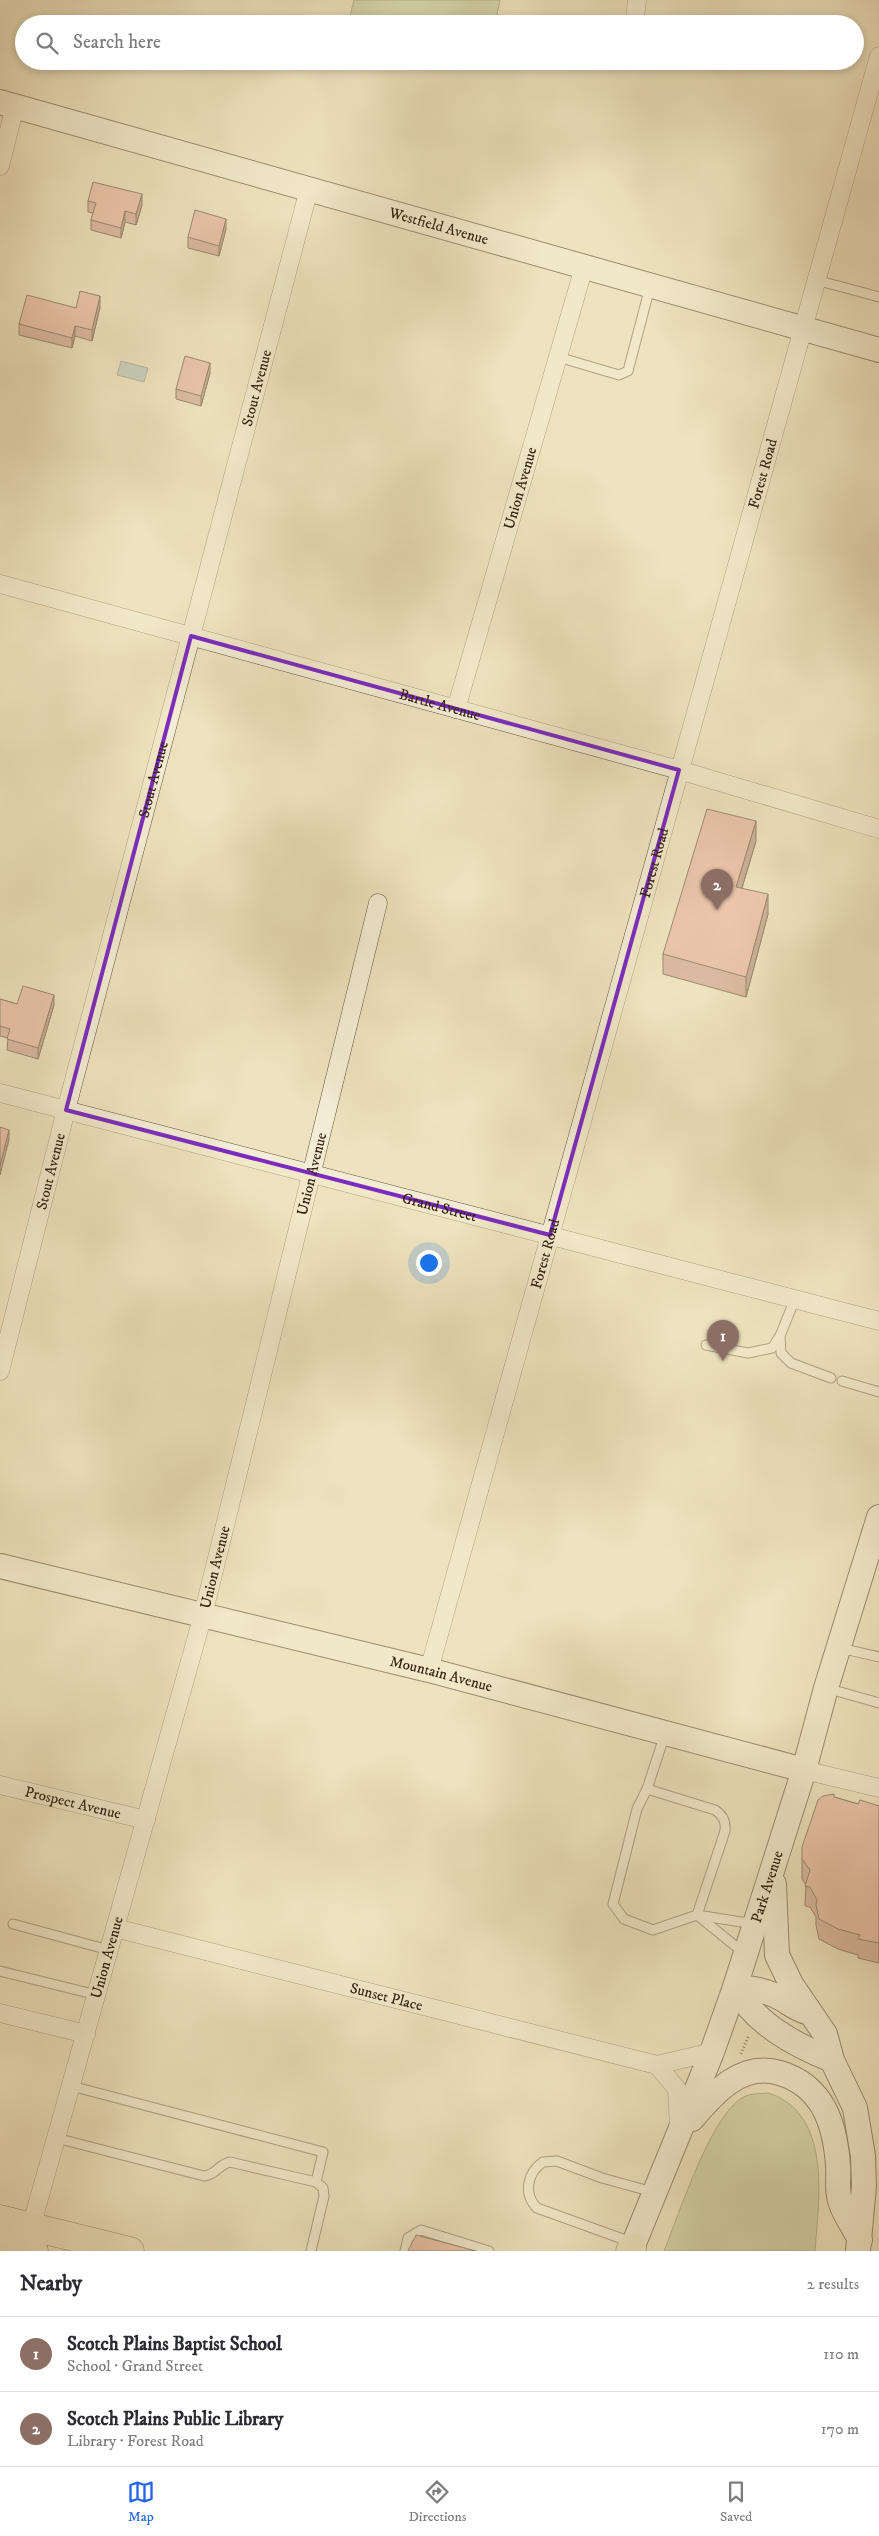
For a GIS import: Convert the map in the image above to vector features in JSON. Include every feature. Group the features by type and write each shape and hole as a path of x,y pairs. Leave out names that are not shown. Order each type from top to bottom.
{"highway":[{"path":"0,2219 23,2244 130,2251"}],"street":[{"name":"Forest Road","path":"428,1670 879,56"},
{"path":"0,166 8,104"},
{"name":"Westfield Avenue","path":"8,104 879,350"},
{"name":"Stout Avenue","path":"0,1371 66,1110 309,189"},
{"name":"Union Avenue","path":"456,709 584,267"},
{"name":"Bartle Avenue","path":"0,584 679,770 879,828"},
{"name":"Union Avenue","path":"23,2244 86,2034 203,1615 378,903"},
{"name":"Grand Street","path":"0,1093 879,1321"},
{"name":"Park Avenue","path":"632,2248 712,2052 735,1987 773,1862 804,1770 826,1688 877,1528"},
{"name":"Mountain Avenue","path":"0,1566 428,1670 804,1770 878,1784"},
{"name":"Prospect Avenue","path":"0,1785 146,1820"},
{"path":"773,1862 777,1955 791,1984 806,2003 808,2012 825,2034 832,2060 850,2093 860,2130 864,2186 859,2245"},
{"name":"Sunset Place","path":"115,1928 657,2065 712,2052"},
{"path":"735,1987 755,1988 770,1992 799,2010 808,2012"},
{"path":"735,1987 748,2007 763,2021 802,2048 832,2060"},
{"path":"0,2013 86,2034"},
{"path":"657,2065 677,2089 680,2133"},
{"path":"680,2133 714,2093 741,2076 756,2070 766,2070 782,2073 799,2081 820,2100 830,2119 837,2153 838,2196 859,2245"}],"lane":[{"path":"816,280 879,298"},
{"path":"558,356 620,375 628,371 650,286"},
{"path":"706,1345 748,1354 772,1348 780,1336 796,1299"},
{"path":"780,1336 781,1353 791,1363 831,1378"},
{"path":"842,1381 879,1392"},
{"path":"839,1647 879,1657"},
{"path":"826,1688 879,1703"},
{"path":"665,1733 647,1789 637,1809 613,1904 624,1919 653,1930 697,1915 754,1924"},
{"path":"647,1789 716,1810 724,1818 725,1831 697,1915"},
{"path":"697,1915 745,1954"},
{"path":"13,1924 109,1950"},
{"path":"0,1971 97,1995"},
{"path":"71,2086 323,2152 316,2182"},
{"path":"56,2138 204,2176 214,2174 223,2164 232,2162 316,2182 323,2188 324,2196 311,2251"},
{"path":"632,2248 538,2208 529,2196 528,2188 532,2172 543,2162 557,2161 602,2178 655,2192"},
{"path":"405,2251 408,2238 421,2230 489,2251"}],"path":[{"path":"737,2062 752,2030"}],"highlighted area":[{"path":"191,636 679,770 550,1235 66,1110"}],"green space":[{"path":"354,0 500,0 497,15 350,15"},
{"path":"769,2093 789,2104 803,2120 812,2139 817,2160 819,2184 815,2251 664,2251 687,2190 709,2141 721,2120 734,2105 746,2096"}],"water":[{"path":"121,361 148,368 144,382 117,375"}],"building":[{"path":"93,182 142,194 136,214 125,211 121,228 91,220 96,203 88,201"},
{"path":"195,210 226,219 219,246 188,237"},
{"path":"80,291 100,296 92,330 75,326 72,338 19,324 27,295 76,308"},
{"path":"185,356 210,363 201,396 176,389"},
{"path":"707,809 756,821 736,887 768,894 746,977 663,954"},
{"path":"23,986 54,995 38,1048 7,1039 10,1029 0,1026 0,999 17,1004"},
{"path":"0,1127 9,1130 0,1165"},
{"path":"834,1794 834,1797 858,1804 860,1800 879,1806 879,1943 858,1939 860,1935 838,1929 819,1919 816,1905 817,1900 810,1887 805,1886 810,1870 802,1859 802,1847 818,1800 823,1796"},
{"path":"416,2235 476,2251 408,2251"}],"place":[{"name":"Scotch Plains Public Library","path":"717,910"},
{"name":"Scotch Plains Baptist School","path":"723,1361"}]}
